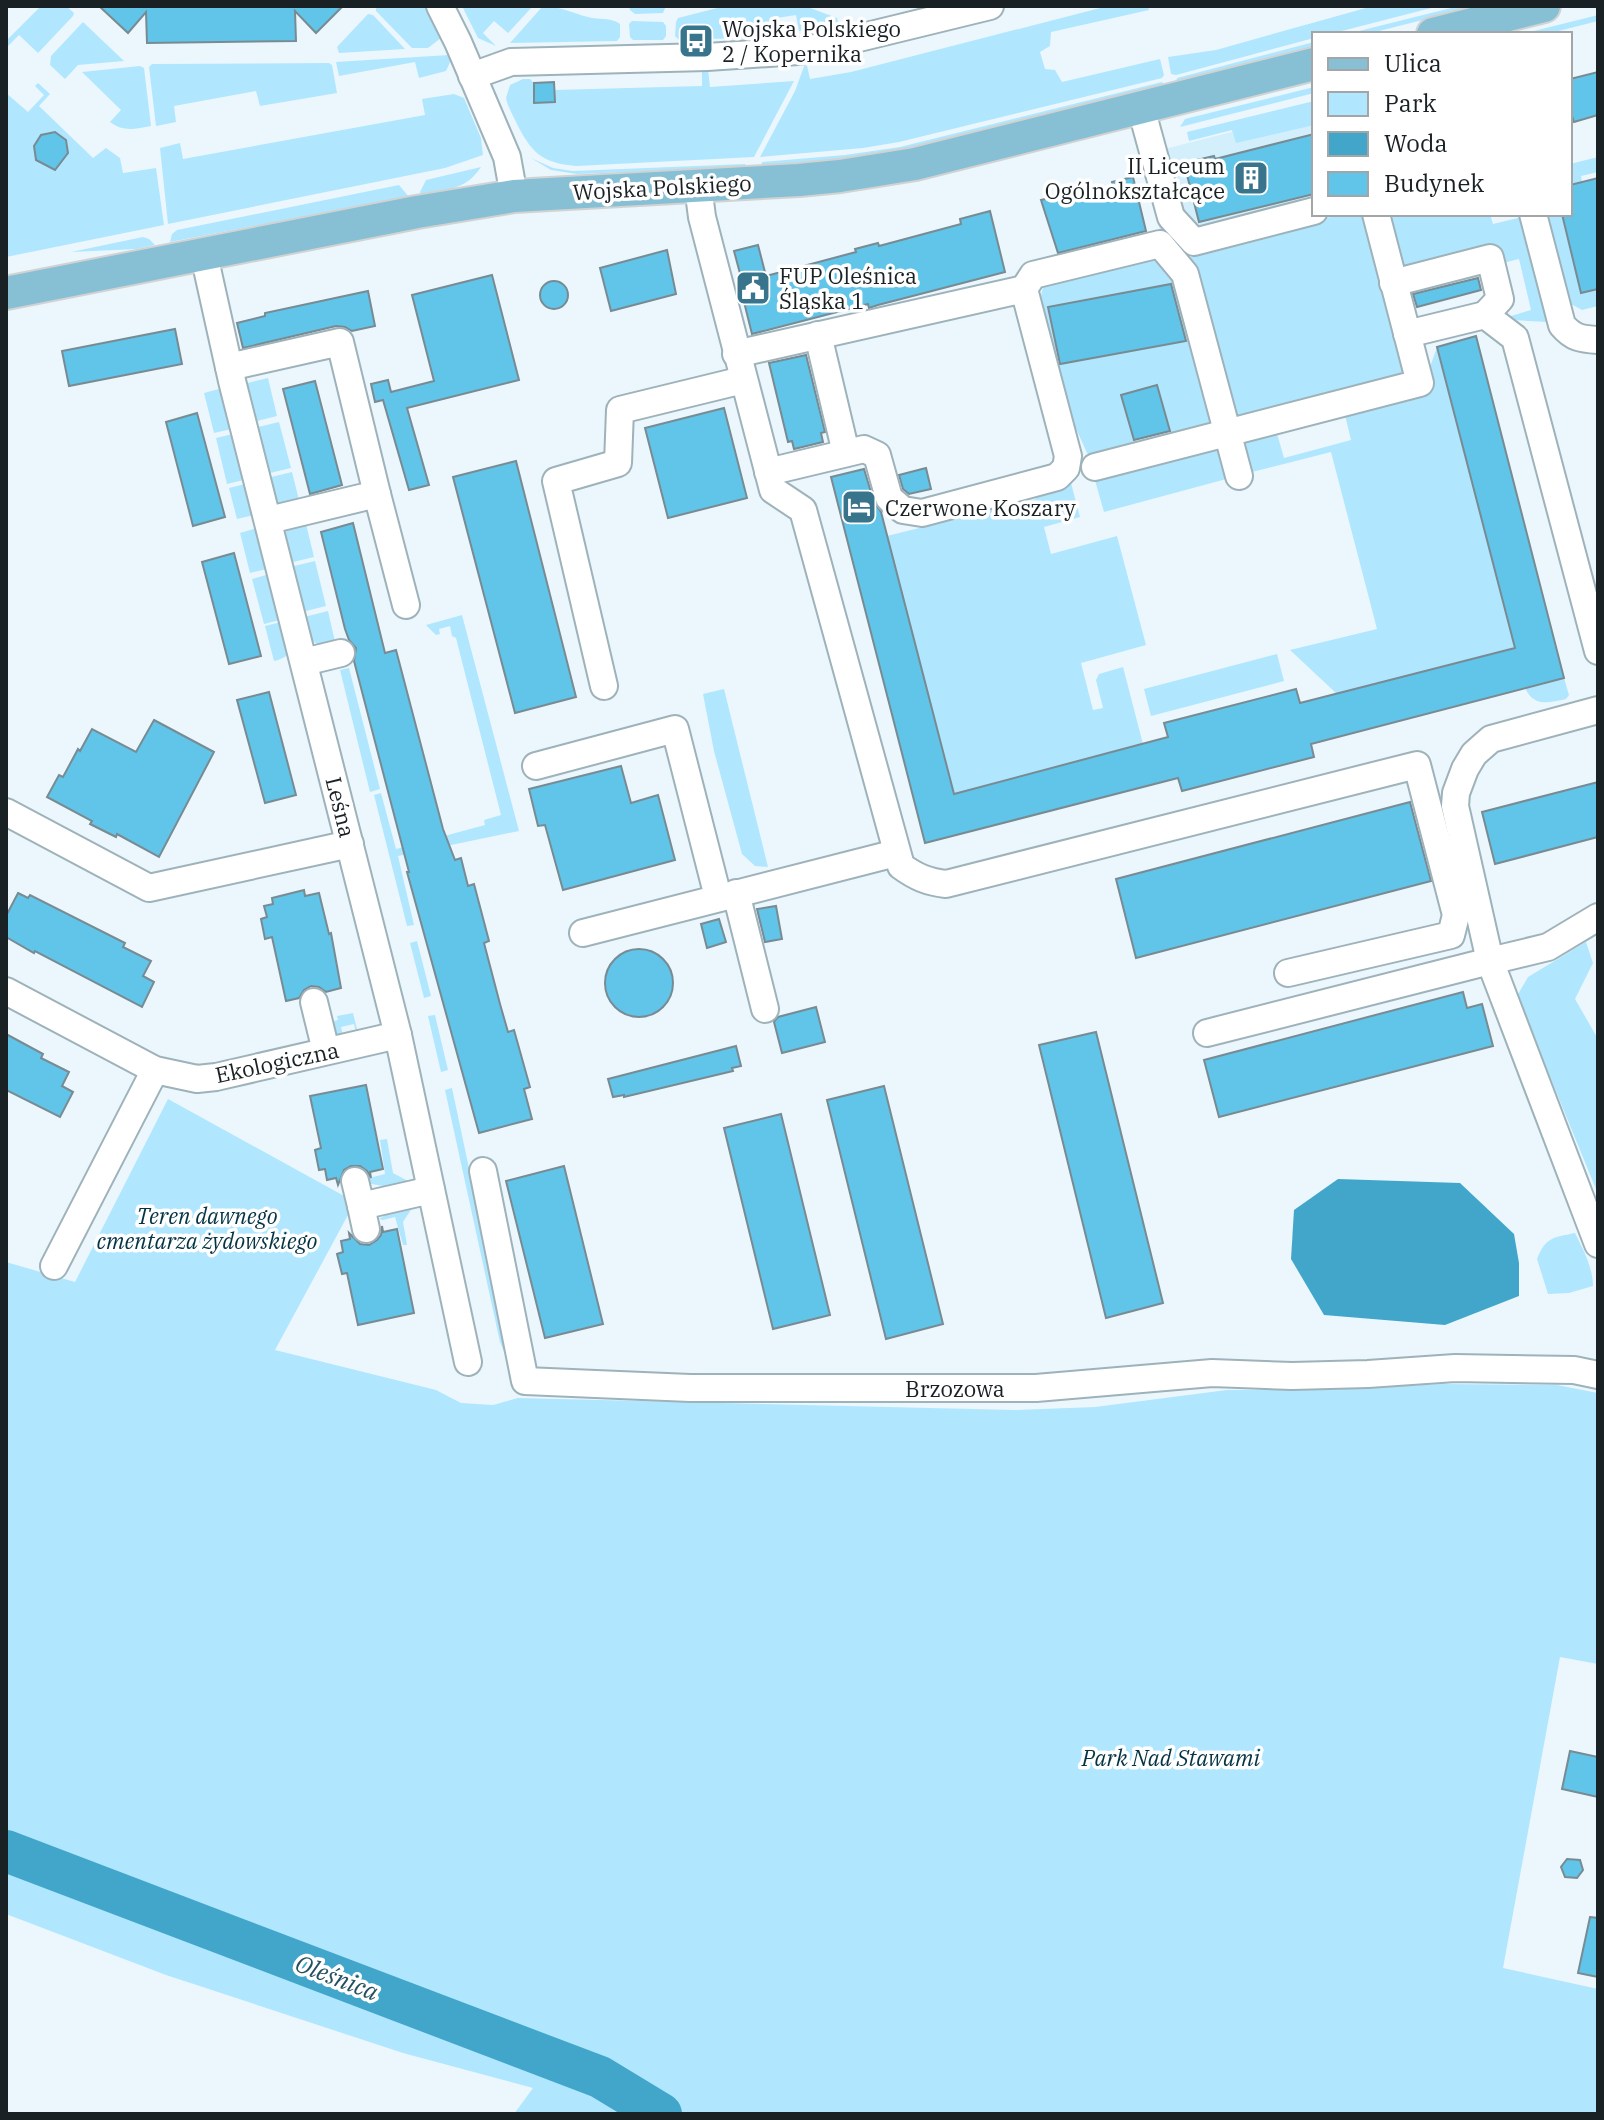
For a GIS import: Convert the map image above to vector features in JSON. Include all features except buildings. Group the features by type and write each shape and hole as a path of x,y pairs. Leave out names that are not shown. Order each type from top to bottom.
{"main road":[{"path":"1450,32 1483,28 1544,6"},
{"name":"Wojska Polskiego","path":"6,293 417,212 514,196 826,178 881,170 1312,65"}],"street":[{"path":"440,6 507,157 514,196"},
{"path":"472,76 511,62 707,57 798,51 990,6"},
{"path":"1141,108 1171,217 1194,242 1312,212"},
{"path":"698,186 702,217 773,490 803,510 901,866 928,882 946,884 1417,765 1456,915 1451,935 1288,973"},
{"path":"1095,467 1420,383 1376,216"},
{"path":"1534,216 1562,325 1570,335 1598,340"},
{"path":"736,354 1024,289 1033,275 1160,244 1185,274 1239,476"},
{"name":"Leśna","path":"204,255 229,367 398,1035 468,1362"},
{"path":"1393,283 1490,258 1500,299 1485,315 1407,334"},
{"path":"768,472 864,449 877,455 889,498 903,510 922,513 1057,477 1066,468 1068,456 1024,289"},
{"path":"1485,315 1515,338 1598,651"},
{"path":"818,335 846,453"},
{"path":"229,367 340,342 406,605"},
{"path":"604,686 556,481 618,463 620,410 743,380"},
{"path":"269,520 377,494"},
{"path":"304,662 341,653"},
{"path":"1598,710 1491,739 1474,754 1459,781 1455,806 1490,961 1598,1244"},
{"path":"536,766 675,729 765,1009"},
{"path":"6,812 149,888 350,844"},
{"path":"583,933 896,853"},
{"path":"1207,1033 1548,947 1598,917"},
{"name":"Ekologiczna","path":"6,991 155,1070 197,1079 398,1035"},
{"path":"314,1002 326,1051"},
{"path":"54,1266 155,1070"},
{"name":"Brzozowa","path":"483,1171 525,1381 690,1388 1036,1388 1212,1373 1353,1375 1455,1368 1574,1370 1598,1375"},
{"path":"361,1205 431,1190"}],"shaded area":[{"path":"1312,112 1312,216 1330,216 1167,259 1141,155"}],"green space":[{"path":"41,6 66,6 74,13 38,53 19,35 6,48 6,41"},
{"path":"376,6 425,6 441,38 428,48 412,48 376,11"},
{"path":"462,6 533,6 508,33 494,21 483,33 496,46 478,38"},
{"path":"543,6 616,22 620,24 620,37 617,41 510,43"},
{"path":"629,6 666,6 663,13 635,14"},
{"path":"725,6 805,6 837,18 839,25 799,31 796,15 777,18 779,34 705,39 704,31 686,32 686,39 679,40 675,36 678,18"},
{"path":"1108,6 1148,6 1149,10 1051,32 1050,46 1040,52 1045,69 1055,70 1062,82 1160,59 1162,78 899,142 760,157 795,91 806,61 810,79 851,72"},
{"path":"1373,6 1439,6 1338,32 1312,32 1312,39 1171,74 1168,57 1216,50"},
{"path":"1459,6 1478,6 1375,32 1355,32"},
{"path":"368,14 373,15 405,49 339,53 337,47"},
{"path":"1598,15 1598,21 1555,32 1530,32"},
{"path":"632,21 663,22 666,36 663,40 633,40 629,24"},
{"path":"83,22 124,61 78,65 65,79 50,65 51,56"},
{"path":"1312,43 1312,48 1176,82 1177,78"},
{"path":"449,55 451,60 446,71 419,78 415,62 339,76 336,62"},
{"path":"329,63 337,93 260,106 256,91 174,106 176,122 156,126 149,67 152,64"},
{"path":"144,68 151,126 134,129 120,127 110,122 121,110 82,72"},
{"path":"702,69 708,69 710,87 794,81 754,157 576,166 554,162 532,148 506,98 510,85 523,79 534,83 534,102 554,90 702,86"},
{"path":"1162,82 1164,85 933,143 829,161 761,165 762,162 900,147"},
{"path":"38,83 50,94 39,106 93,158 106,148 120,158 123,173 156,168 164,225 6,257 6,93 28,112 44,95 35,86"},
{"path":"1312,87 1312,94 1180,127 1185,119"},
{"path":"454,94 464,98 481,138 483,155 445,168 168,224 160,148 180,143 183,159 425,115 422,99"},
{"path":"1312,101 1312,125 1236,143 1232,130 1189,141 1187,132"},
{"path":"1598,157 1598,172 1581,176 1582,182 1572,184 1572,164"},
{"path":"531,158 553,168 573,171 745,164 748,167 577,174 551,170"},
{"path":"481,167 462,185 421,195 426,180"},
{"path":"399,185 409,197 170,242 177,230"},
{"path":"1334,216 1365,216 1406,374 1236,420 1190,266 1191,257 1197,252"},
{"path":"1388,216 1491,216 1493,224 1522,217 1547,322 1511,320 1511,316 1531,310 1519,259 1499,264 1411,270 1401,267"},
{"path":"1549,216 1562,216 1581,292 1598,289 1598,306 1582,310 1571,304"},
{"path":"143,237 155,245 137,249 71,252"},
{"path":"1161,256 1181,274 1213,426 1172,439 1157,386 1121,396 1136,449 1094,457 1087,453 1055,382 1039,304 1043,287"},
{"path":"1437,347 1515,648 1337,694 1290,650 1377,629 1331,452 1248,473 1239,439 1276,430 1284,458 1351,440 1344,411 1422,390"},
{"path":"268,378 277,416 253,422 243,384"},
{"path":"226,387 236,428 214,433 204,393"},
{"path":"279,422 291,468 266,474 254,428"},
{"path":"241,432 252,478 227,484 216,438"},
{"path":"1221,443 1230,478 1104,512 1094,477"},
{"path":"292,472 300,504 277,505 267,478"},
{"path":"253,482 254,515 237,519 229,488"},
{"path":"1071,483 1080,517 1044,527 1051,554 1117,536 1146,645 1081,663 1093,710 1103,708 1096,680 1099,674 1123,667 1143,744 954,794 887,536 1036,499 1035,492"},
{"path":"304,516 314,557 289,563 279,522"},
{"path":"264,526 275,567 250,573 240,533"},
{"path":"315,561 326,606 302,612 290,567"},
{"path":"276,572 288,618 264,624 252,579"},
{"path":"328,611 336,646 323,648 310,639 304,617"},
{"path":"462,615 519,831 398,856 414,925 407,926 374,795 381,793 396,849 485,825 484,820 501,815 456,638 452,636 450,626 439,629 440,634 436,635 426,625"},
{"path":"289,620 292,646 287,655 274,661 265,626"},
{"path":"1277,654 1284,681 1151,716 1144,689"},
{"path":"349,668 380,789 370,792 340,670"},
{"path":"1564,678 1569,695 1566,699 1537,701 1525,688"},
{"path":"724,689 768,867 755,866 742,854 714,751 703,694"},
{"path":"417,941 431,996 424,998 410,943"},
{"path":"1586,942 1593,963 1575,999 1598,1039 1598,1194 1517,996 1528,977"},
{"path":"353,1013 360,1041 354,1024 341,1027 345,1043 337,1042 326,1023 338,1020 337,1016"},
{"path":"435,1015 448,1070 441,1072 428,1016"},
{"path":"452,1088 509,1357 500,1342 445,1090"},
{"name":"Park Nad Stawami","path":"168,1099 355,1202 275,1350 436,1390 461,1403 493,1405 518,1398 1015,1410 1095,1407 1227,1390 1324,1390 1443,1384 1557,1385 1598,1393 1598,1664 1560,1657 1503,1968 1598,1989 1598,2114 514,2114 533,2088 403,2053 166,1975 6,1914 6,1262 75,1282"},
{"path":"387,1139 393,1173 410,1182 389,1187 366,1183 365,1179 385,1174 380,1140"},
{"path":"414,1205 403,1222 407,1245 403,1245 395,1217 379,1219 399,1207"},
{"path":"1575,1233 1589,1266 1593,1286 1569,1293 1548,1294 1537,1259 1551,1240"}],"water":[{"path":"1338,1179 1460,1183 1514,1234 1519,1263 1519,1296 1445,1325 1324,1315 1291,1259 1294,1210"}],"waterway":[{"name":"Oleśnica","path":"6,1851 600,2077 661,2114"}],"place":[{"name":"Wojska Polskiego 2 / Kopernika","path":"696,41"},
{"name":"II Liceum Ogólnokształcące","path":"1251,178"},
{"name":"FUP Oleśnica Śląska 1","path":"753,288"},
{"name":"Czerwone Koszary","path":"859,507"}],"park label":[{"name":"Teren dawnego cmentarza żydowskiego","path":"207,1228"}]}
